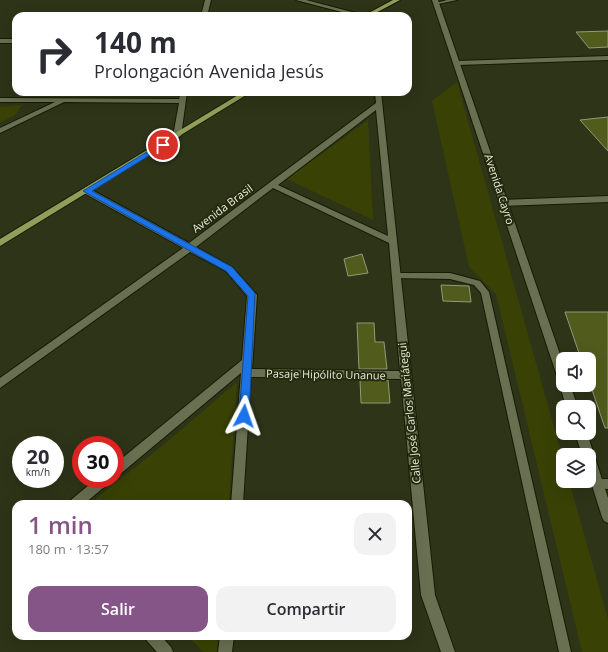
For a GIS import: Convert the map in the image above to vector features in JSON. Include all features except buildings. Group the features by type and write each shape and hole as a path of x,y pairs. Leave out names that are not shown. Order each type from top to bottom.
{"main road":[{"path":"373,12 397,0"},
{"path":"0,243 242,96"}],"street":[{"path":"205,12 208,0"},
{"path":"299,0 348,12"},
{"name":"Avenida Cayro","path":"437,1 556,358"},
{"path":"0,41 12,41"},
{"path":"458,63 608,58"},
{"path":"177,136 183,96"},
{"name":"Calle José Carlos Mariátegui","path":"378,96 428,595 448,652"},
{"path":"0,100 182,101"},
{"path":"0,131 64,100"},
{"name":"Avenida Brasil","path":"0,384 189,248 379,104"},
{"path":"272,185 393,242"},
{"path":"87,191 229,269 252,296 248,373 237,500"},
{"path":"504,203 608,199"},
{"path":"124,464 248,361"},
{"name":"Pasaje Hipólito Unanue","path":"248,373 405,375"},
{"path":"596,470 603,484 608,517"},
{"path":"80,500 94,488"},
{"path":"156,640 166,652"},
{"path":"226,652 227,640"}],"lane":[{"path":"437,1 455,0"},
{"path":"397,276 450,276 477,283 485,292 565,652"}],"green space":[{"path":"457,82 556,434 556,440 558,440 560,448 556,448 556,488 571,488 608,619 608,652 582,652 496,294 469,267 432,101"},
{"path":"22,105 15,115 0,123 0,107"},
{"path":"368,120 373,220 287,179"},
{"path":"237,382 229,500 94,500 109,488 124,488 124,476 166,443"},
{"path":"192,640 218,640 217,652 203,652"}],"route":[{"path":"163,145 87,191 229,269 252,296 244,416"}]}
